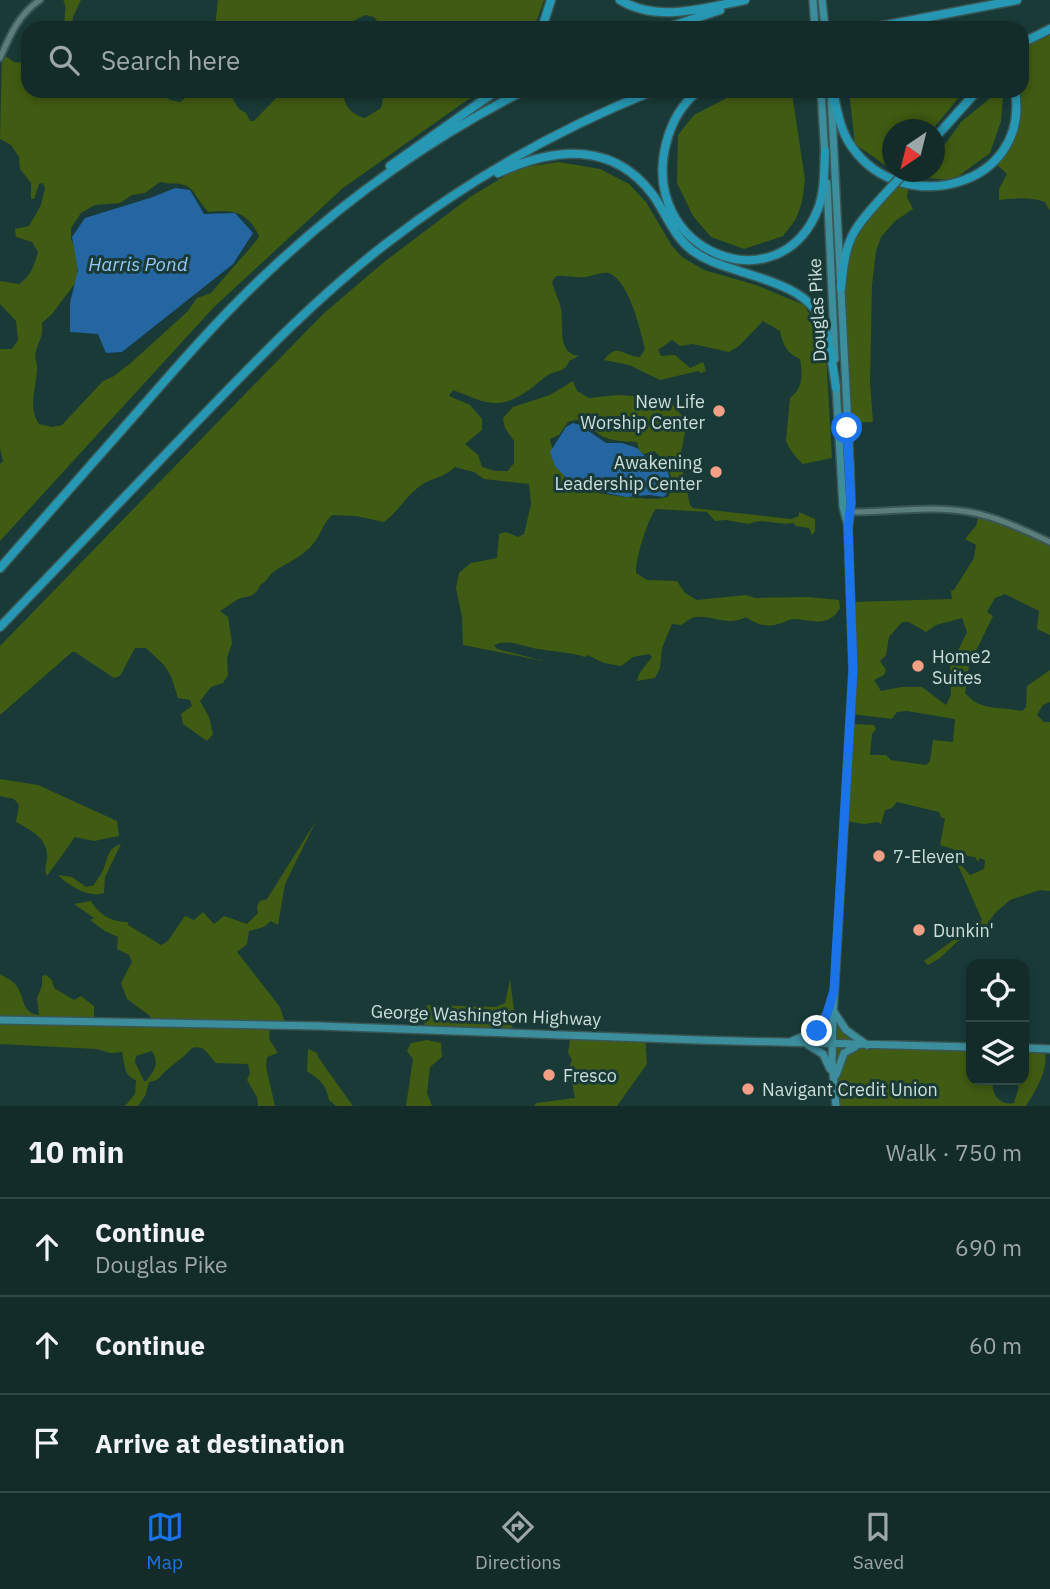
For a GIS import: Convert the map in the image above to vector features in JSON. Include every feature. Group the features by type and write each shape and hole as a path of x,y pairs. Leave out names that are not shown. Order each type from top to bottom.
{"highway":[{"path":"544,21 551,0"},
{"path":"620,0 644,10 667,13 745,0"},
{"path":"688,21 754,0"},
{"path":"908,21 1017,0"},
{"path":"1029,40 1050,29"},
{"path":"0,568 219,320 269,270 399,159 486,98"},
{"path":"345,205 427,147 511,98"},
{"path":"0,627 304,313 388,242 470,185 556,135 638,98"},
{"path":"691,98 680,110 670,129 664,151 663,178 668,201 678,223 691,239 708,251 734,259 757,259 778,253 796,240 810,223 820,203 825,151"},
{"path":"834,98 844,133 861,158 879,172 896,180 934,186 954,184 971,178 985,170 997,158 1014,126 1016,98"},
{"path":"945,127 971,98"},
{"path":"470,185 525,161 556,154 587,155 617,165 631,173 648,190 676,234 692,250 718,264 783,284 808,301 820,318 828,337 836,388"},
{"path":"841,288 849,240 861,221 896,182"}],"main road":[{"path":"813,0 814,21"},
{"path":"822,0 824,21"},
{"name":"Douglas Pike","path":"821,98 843,507 848,526 853,670 834,990 832,1044 836,1106"},
{"name":"Douglas Pike","path":"832,98 851,512 848,526"},
{"path":"790,1042 817,1030 827,1014 834,990"},
{"path":"834,1011 846,1030 867,1045"},
{"name":"George Washington Highway","path":"0,1020 331,1026 966,1047"},
{"path":"790,1042 819,1050 828,1063 834,1083"},
{"path":"834,1083 838,1064 844,1053 867,1045"},
{"path":"1029,1048 1050,1049"}],"street":[{"path":"0,58 17,23 29,8 40,0"},
{"path":"851,512 969,512 1004,522 1050,542"}],"green space":[{"path":"63,0 81,0 73,21 65,21"},
{"path":"218,0 544,0 536,21 377,21 374,17 365,15 353,21 216,21"},
{"path":"1050,30 1050,211 1045,202 1039,200 999,200 999,189 1007,174 994,162 1013,134 1016,98 1029,98 1029,40"},
{"path":"2,54 14,62 21,62 21,98 168,98 180,102 185,98 232,98 250,121 254,121 276,98 345,98 348,107 356,115 365,118 381,108 383,98 470,98 343,188 214,307 0,541 0,464 3,461 0,448 0,349 12,349 18,340 16,321 0,304 0,281 19,284 32,270 38,252 32,242 16,237 15,229 29,226 41,205 45,188 43,183 39,184 34,199 31,199 31,183 20,169 19,157 11,145 0,139","holes":["160,182 188,186 209,212 225,211 245,217 255,228 259,236 257,240 211,293 197,298 188,311 132,362 103,381 62,425 52,427 39,424 33,404 37,368 35,353 42,335 42,323 80,280 77,271 80,259 71,239 71,228 81,213 95,205 120,203 132,195 145,193"]},
{"path":"727,98 793,98 805,180 796,219 783,236 744,249 711,237 693,216 677,183 678,135 694,115"},
{"path":"850,98 958,98 941,119 882,119 882,163 855,144"},
{"path":"990,98 1003,98 1001,121 990,153 953,180 945,179 946,143 961,122"},
{"path":"559,162 600,169 629,184 646,202 672,246 682,257 704,270 756,285 804,305 822,335 826,354 832,458 803,464 786,441 790,398 801,381 800,359 786,348 780,331 763,321 739,346 729,352 693,344 680,346 672,340 658,350 661,356 675,355 690,368 703,362 706,371 701,373 698,371 660,380 629,365 604,360 617,351 640,357 645,349 629,297 618,280 605,273 584,277 556,276 552,282 561,309 564,344 572,354 579,356 569,361 563,369 548,375 529,390 506,402 481,401 453,390 449,396 470,405 482,419 482,430 465,444 478,455 482,467 508,471 514,463 514,441 505,428 503,418 513,407 550,395 573,381 577,391 589,398 617,395 667,398 687,422 680,458 690,505 693,508 791,519 799,516 799,512 815,519 815,531 812,535 809,528 793,523 759,521 749,524 715,521 707,512 656,509 643,540 636,573 647,580 677,581 685,593 697,600 746,595 755,598 808,597 839,600 840,608 835,614 825,621 792,619 770,626 746,617 726,621 696,617 681,625 672,624 662,648 660,668 655,678 637,681 652,657 649,654 633,657 621,666 604,663 587,655 585,657 511,643 494,645 497,649 544,661 463,645 462,617 456,588 459,573 471,563 497,558 499,534 506,532 518,537 524,534 531,504 529,484 484,479 474,472 455,467 420,486 384,522 356,516 332,515 305,552 274,572 255,593 220,611 228,617 232,643 227,658 228,675 223,683 211,687 200,701 209,717 213,734 207,741 183,724 181,714 192,706 190,700 178,698 171,676 164,665 146,648 135,648 120,676 114,678 72,652 0,715 0,646 323,314 384,262 470,197 518,168","holes":["588,421 602,436 637,442 639,451 644,454 654,451 659,455 670,472 672,485 668,497 647,499 617,496 566,485 550,439 559,435 568,422"]},
{"path":"896,182 909,183 907,197 913,209 895,221 881,237 876,251 872,285 870,383 873,422 851,423 844,271 848,244"},
{"path":"979,515 995,519 1050,543 1050,635 1037,629 1039,611 1005,594 995,598 987,612 993,616 969,665 965,693 984,706 1022,711 1026,707 1027,686 1050,670 1050,702 1043,705 1037,715 1044,722 1050,722 1050,891 1040,890 1010,900 995,913 986,926 958,941 928,965 924,961 982,920 958,865 970,875 984,869 985,860 980,858 978,862 975,857 940,845 945,819 939,812 897,802 892,808 885,810 881,824 845,821 852,724 874,725 876,729 872,734 870,755 886,755 891,760 926,765 930,761 933,740 953,742 955,719 907,711 897,712 892,719 851,714 852,602 952,599 951,591 974,558 976,545 965,539 976,526","holes":["962,618 967,632 950,667 951,695 946,705 922,687 881,691 874,680 884,675 886,670 880,661 886,655 889,637 902,622 909,622 926,632 936,625"]},
{"path":"0,779 38,785 117,821 119,836 94,841 75,837 47,876 45,846 38,836 16,822 19,805 14,799 0,796"},
{"path":"316,821 285,884 278,925 271,921 264,927 249,931 247,944 237,952 280,1007 285,1023 270,1025 269,1039 278,1053 267,1057 266,1067 275,1106 258,1106 257,1097 247,1080 250,1073 248,1064 216,1063 206,1051 197,1047 192,1048 158,1079 149,1082 145,1096 138,1106 125,1106 135,1094 136,1080 127,1072 122,1052 0,1044 0,974 15,984 26,1008 33,1014 39,1015 37,998 42,986 42,976 46,975 52,980 54,988 74,1000 81,996 94,1006 94,1020 151,1021 150,1016 127,999 121,983 132,962 129,955 117,949 118,937 90,920 94,918 74,904 91,901 98,911 107,917 128,922 128,925 161,945 168,941 185,916 194,920 203,912 214,924 224,916 247,924 258,913 257,906 260,901 267,899","holes":["152,1051 156,1060 155,1067 144,1081 135,1062 136,1056"]},
{"path":"121,844 105,877 104,893 92,894 79,890 58,875 72,877 86,887 94,885 111,850"},
{"path":"510,979 514,1010 512,1031 424,1028 427,1005 496,1007 505,1003"},
{"path":"830,1003 841,1026 868,1042 966,1046 966,1085 993,1085 998,1099 1010,1104 1014,1103 1017,1085 1029,1085 1029,1048 1044,1049 1044,1071 1026,1106 835,1106 832,1042 795,1039 815,1033"},
{"path":"571,1033 645,1036 647,1064 617,1106 534,1106 536,1103 575,1098 569,1067 572,1060 568,1053"},
{"path":"427,1040 441,1043 442,1057 430,1067 427,1093 432,1106 406,1106 413,1059 407,1051 411,1043"},
{"path":"308,1049 317,1053 353,1106 336,1106 329,1100 322,1083 307,1071"}],"water":[{"name":"Harris Pond","path":"175,188 190,190 204,214 235,213 253,233 233,264 122,352 106,353 98,334 70,332 70,303 78,270 72,237 85,218"},
{"path":"573,423 606,443 622,443 637,448 649,460 655,456 663,458 670,483 664,497 626,497 575,487 555,466 550,452 566,427"}],"place":[{"name":"New Life Worship Center","path":"719,411"},
{"name":"Awakening Leadership Center","path":"716,472"},
{"name":"Home2 Suites","path":"918,666"},
{"name":"7-Eleven","path":"879,856"},
{"name":"Dunkin'","path":"919,930"},
{"name":"Fresco","path":"549,1075"},
{"name":"Navigant Credit Union","path":"748,1089"}],"route":[{"path":"817,1031 827,1014 834,990 851,710 853,648 848,526 851,503 847,428"}]}
